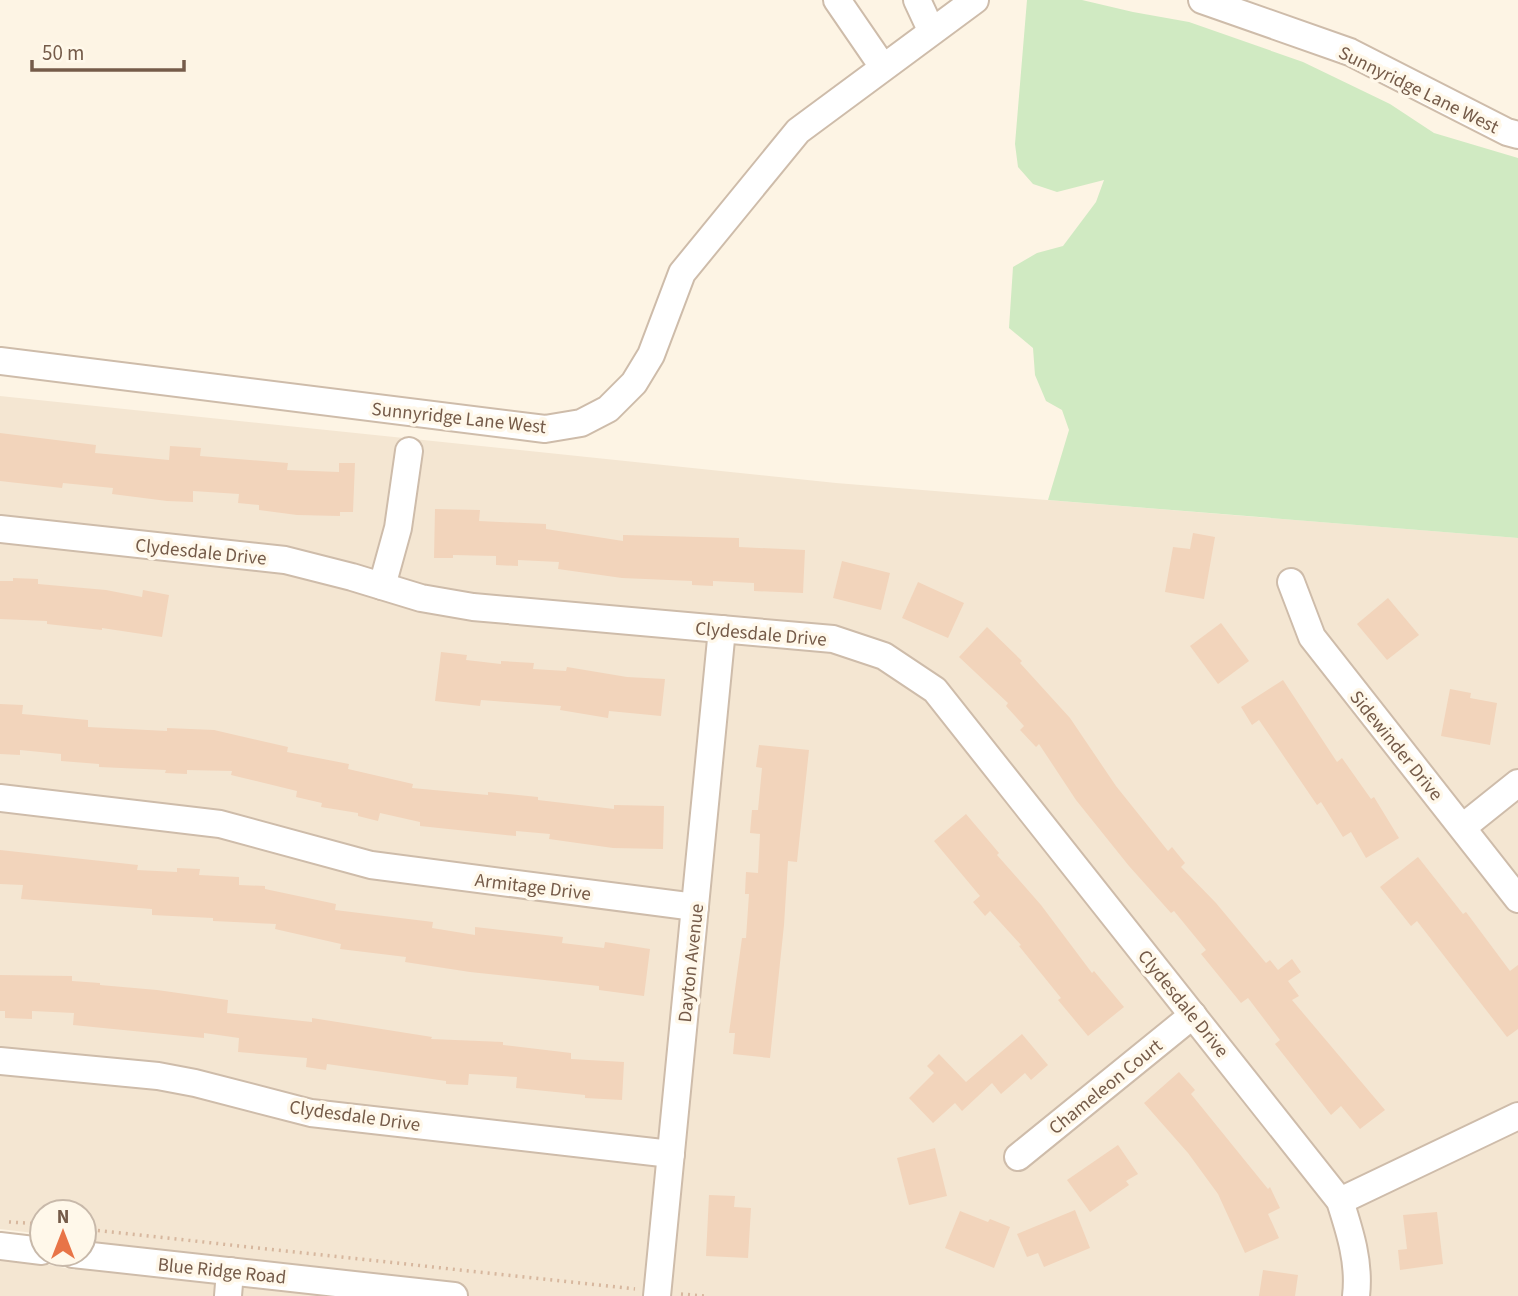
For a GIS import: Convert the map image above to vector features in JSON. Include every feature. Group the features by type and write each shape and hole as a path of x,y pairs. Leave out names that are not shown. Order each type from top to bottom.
{"street":[{"path":"837,0 883,67"},
{"path":"917,0 931,30"},
{"name":"Sunnyridge Lane West","path":"0,361 545,429 581,423 608,409 634,383 651,355 682,274 798,131 975,0"},
{"name":"Sunnyridge Lane West","path":"1202,0 1350,52 1507,132 1518,135"},
{"path":"382,586 398,528 409,451"},
{"name":"Clydesdale Drive","path":"0,529 285,560 421,598 473,607 833,639 884,656 935,690 1340,1201 1350,1233 1358,1276 1356,1296"},
{"name":"Sidewinder Drive","path":"1291,582 1312,637 1518,899"},
{"name":"Dayton Avenue","path":"657,1294 722,629"},
{"path":"1463,827 1518,783"},
{"name":"Armitage Drive","path":"0,798 220,824 371,865 695,907"},
{"name":"Chameleon Court","path":"1018,1157 1193,1015"},
{"name":"Clydesdale Drive","path":"0,1061 158,1076 311,1113 671,1154"},
{"path":"1340,1201 1518,1115"},
{"path":"0,1246 28,1249"},
{"name":"Blue Ridge Road","path":"98,1259 229,1284 454,1296"}],"path":[{"path":"0,1221 28,1223"},
{"path":"98,1231 657,1294 704,1296"}],"shaded area":[{"path":"0,396 836,483 1518,538 1518,1296 0,1296 0,1257 28,1261 28,1268 98,1268 98,1198 28,1198 28,1232 0,1229"}],"green space":[{"path":"1027,0 1082,0 1189,22 1303,62 1390,104 1434,133 1518,158 1518,538 1048,500 1069,430 1062,410 1046,401 1035,375 1033,348 1009,328 1013,267 1037,253 1063,246 1096,202 1104,180 1057,192 1033,184 1018,167 1015,144"}],"building":[{"path":"0,433 96,445 95,453 169,460 170,446 201,448 200,456 288,463 287,470 339,472 339,463 355,463 353,512 340,512 340,516 297,515 259,510 259,505 238,503 239,494 193,491 193,502 167,501 112,494 113,488 63,483 62,488 0,481"},
{"path":"435,509 480,510 479,521 546,524 546,529 623,541 623,535 739,538 739,547 805,550 803,593 754,591 754,583 713,581 713,586 692,585 692,581 622,578 558,569 559,562 518,560 518,566 496,565 496,556 453,555 453,558 434,558"},
{"path":"1193,533 1215,537 1204,599 1165,592 1173,547 1190,549"},
{"path":"842,561 890,573 881,610 833,598"},
{"path":"13,578 38,579 38,584 106,590 142,597 143,590 169,595 162,637 102,628 47,624 47,621 0,619 0,581 13,581"},
{"path":"918,582 964,603 948,638 902,618"},
{"path":"1388,598 1419,635 1387,660 1357,624"},
{"path":"1221,623 1249,661 1218,684 1190,646"},
{"path":"987,627 1022,661 1020,663 1070,718 1116,786 1168,851 1172,847 1185,863 1181,867 1216,903 1266,963 1270,960 1278,970 1292,959 1301,972 1288,981 1299,996 1292,1000 1385,1110 1360,1129 1341,1106 1331,1115 1275,1044 1280,1040 1248,998 1241,1003 1201,954 1206,950 1174,911 1171,913 1129,866 1076,800 1039,744 1036,747 1020,730 1024,726 1006,706 1008,703 959,657"},
{"path":"441,652 467,655 466,660 501,664 501,661 534,663 533,669 566,671 567,667 627,677 665,679 661,716 609,711 608,718 560,710 561,706 481,700 480,706 435,701"},
{"path":"1283,680 1337,762 1342,758 1371,799 1374,797 1399,838 1366,858 1351,832 1343,837 1321,802 1317,805 1259,720 1252,725 1241,707"},
{"path":"1450,689 1471,693 1470,698 1497,703 1490,745 1441,736"},
{"path":"0,704 23,705 22,714 88,720 88,727 167,731 167,728 214,730 288,747 287,752 349,764 348,769 413,784 412,788 538,797 538,800 614,809 614,805 664,806 663,849 613,848 549,839 550,834 516,831 516,836 420,826 420,822 380,813 378,821 358,816 358,813 321,807 322,803 296,797 297,791 231,775 232,771 187,770 187,774 165,773 166,770 99,767 99,764 61,761 61,754 20,750 20,755 0,754"},
{"path":"759,745 809,750 797,862 788,861 770,1058 733,1054 735,1033 729,1033 742,938 746,938 749,894 745,894 746,872 758,873 760,834 750,833 752,810 758,810 762,768 756,767"},
{"path":"966,814 999,853 997,855 1041,905 1092,973 1094,971 1124,1007 1088,1036 1058,1000 1061,998 1019,946 1021,945 990,911 985,916 973,902 980,896 934,841"},
{"path":"0,850 138,865 137,870 177,872 177,868 200,869 199,875 239,877 239,885 265,886 265,889 336,904 335,910 433,922 432,928 475,935 475,927 563,937 562,943 604,948 605,942 650,949 644,996 599,990 599,986 405,962 406,957 340,949 341,944 275,929 276,924 213,921 213,918 152,915 152,909 21,899 23,885 0,884"},
{"path":"1418,857 1463,914 1466,912 1510,971 1518,965 1518,1029 1507,1037 1417,921 1411,926 1380,887"},
{"path":"0,975 72,976 72,981 228,1000 227,1013 312,1022 312,1018 432,1037 431,1039 503,1042 503,1045 571,1053 571,1059 624,1062 622,1100 585,1098 585,1095 516,1088 517,1077 469,1074 468,1085 446,1084 446,1081 327,1064 326,1070 306,1067 307,1058 238,1052 239,1038 204,1033 204,1038 73,1025 74,1013 32,1011 32,1019 5,1018 5,1011 0,1011"},
{"path":"1022,1034 1048,1065 1031,1080 1025,1073 1001,1094 992,1083 962,1111 955,1103 933,1123 909,1098 934,1073 927,1066 939,1054 966,1082"},
{"path":"1179,1072 1195,1090 1191,1094 1268,1189 1270,1187 1280,1208 1268,1214 1279,1238 1245,1253 1218,1194 1188,1153 1144,1103"},
{"path":"1118,1145 1138,1174 1126,1181 1129,1185 1090,1212 1067,1180"},
{"path":"935,1148 947,1196 909,1205 897,1158"},
{"path":"709,1195 735,1196 734,1207 751,1208 748,1258 706,1256"},
{"path":"1075,1210 1090,1248 1044,1267 1038,1253 1027,1257 1017,1234"},
{"path":"960,1211 1010,1227 994,1268 945,1248"},
{"path":"1437,1212 1443,1264 1400,1270 1398,1250 1407,1249 1403,1215"},
{"path":"1263,1270 1298,1275 1295,1296 1259,1296"}]}
